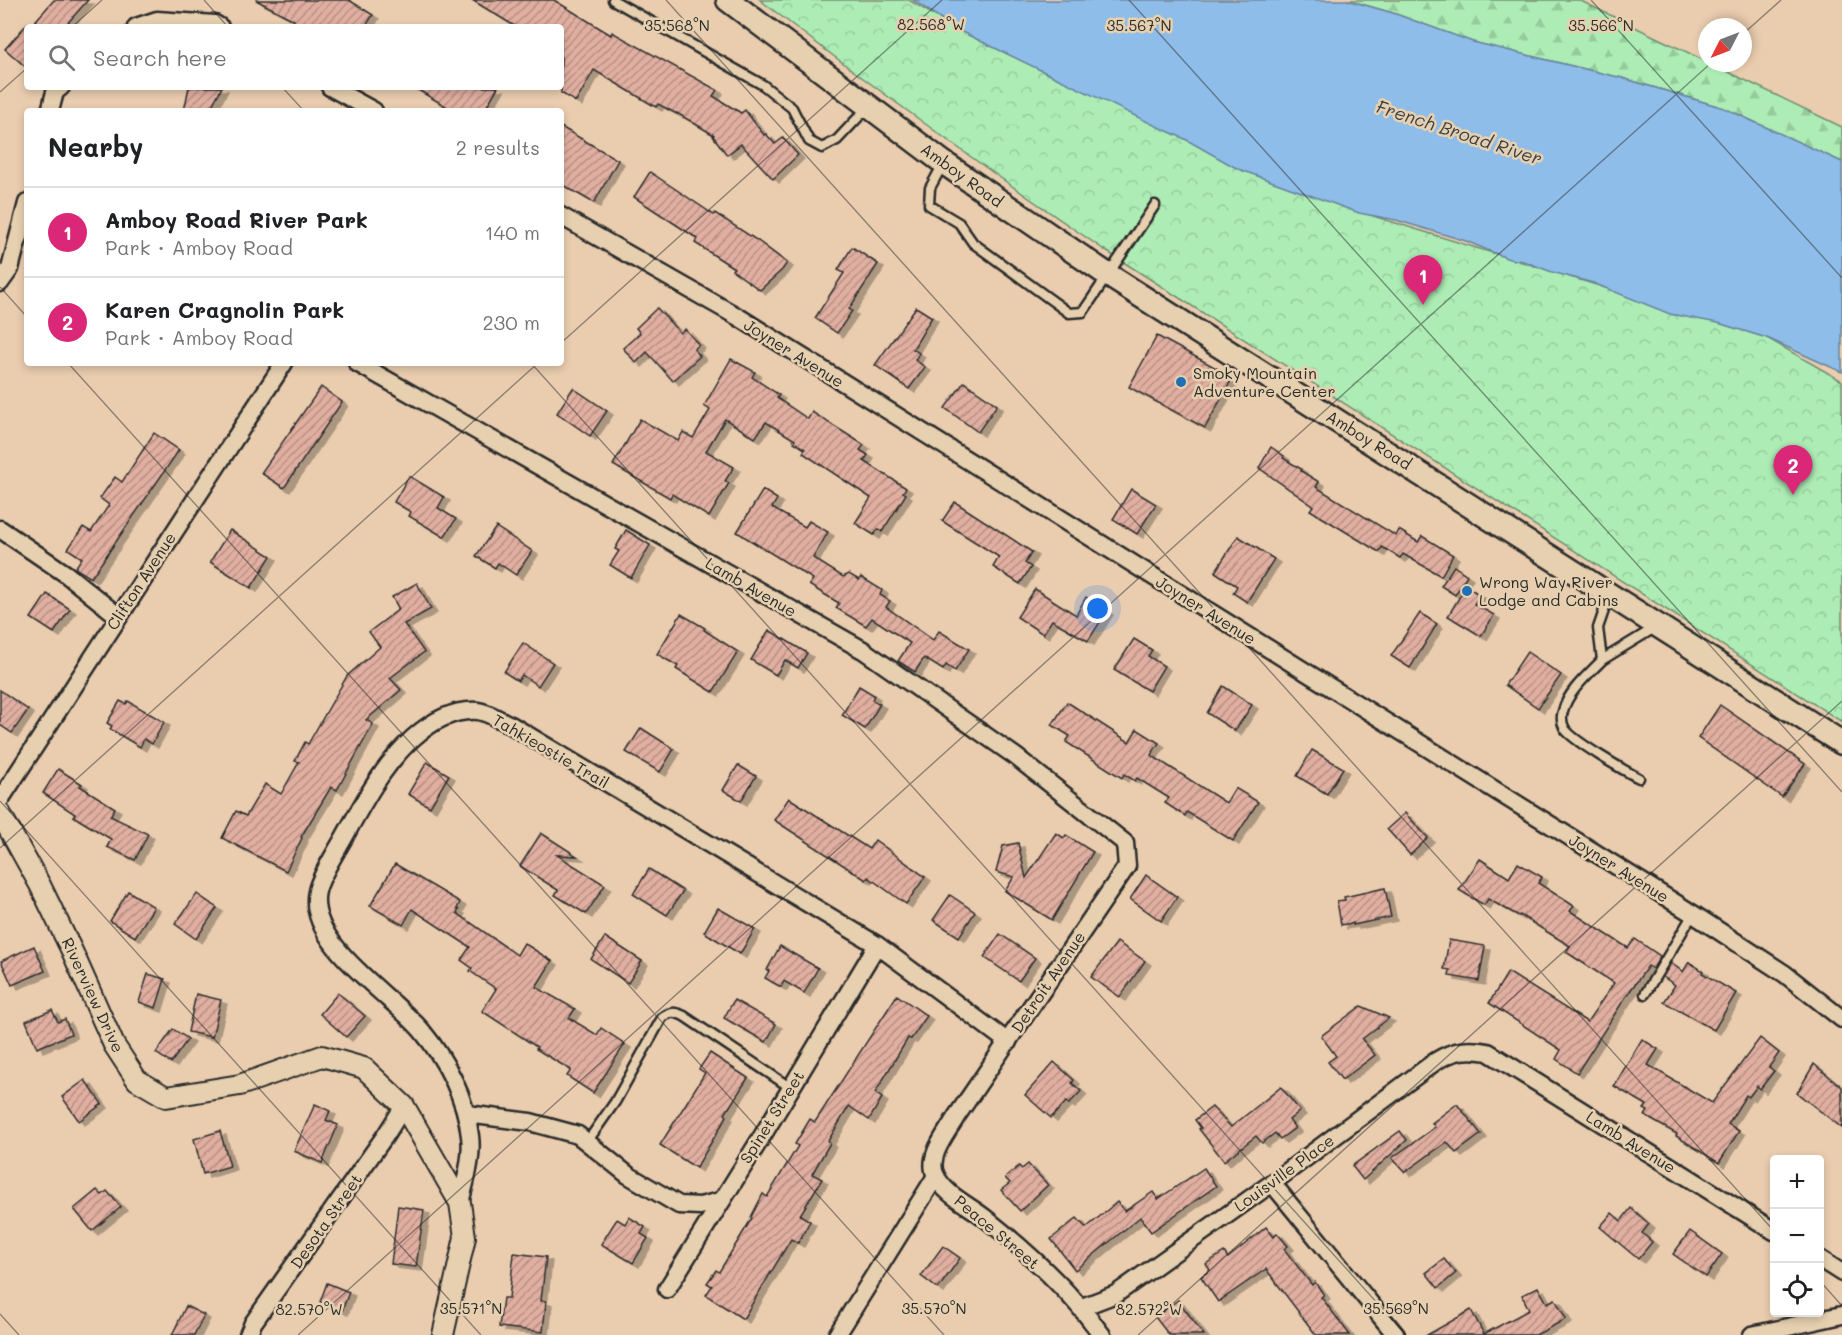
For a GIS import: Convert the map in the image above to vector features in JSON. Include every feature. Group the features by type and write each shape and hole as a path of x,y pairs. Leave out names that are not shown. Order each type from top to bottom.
{"main road":[{"name":"Amboy Road","path":"728,0 944,162 1108,275 1842,743"}],"street":[{"path":"146,24 157,21 215,24"},
{"path":"51,108 57,90"},
{"path":"336,90 368,108"},
{"path":"0,283 10,268 24,214"},
{"name":"Joyner Avenue","path":"564,218 740,318 1693,914 1785,974 1842,1019"},
{"name":"Clifton Avenue","path":"0,800 282,366"},
{"name":"Lamb Avenue","path":"362,366 862,650 1015,756 1125,843"},
{"path":"0,529 66,574 118,616"},
{"name":"Tahkieostie Trail","path":"460,1203 471,1139 466,1114 447,1065 421,1030 346,959 329,939 318,915 317,891 359,808 399,751 430,723 455,713 479,711 511,725 877,945 1008,1041"},
{"name":"Riverview Drive","path":"0,813 45,895 114,1045 136,1080 166,1097 240,1085 321,1056 364,1068 404,1106 460,1203 465,1237 443,1335"},
{"name":"Detroit Avenue","path":"936,1176 933,1164 937,1150 956,1117 1127,866 1125,843"},
{"name":"Spinet Street","path":"667,1289 877,945"},
{"name":"Louisville Place","path":"1082,1307 1116,1294 1272,1183 1436,1061 1452,1052 1473,1049 1488,1052"},
{"name":"Lamb Avenue","path":"1488,1052 1770,1228"},
{"name":"Desota Street","path":"248,1335 253,1323 386,1136 404,1106"},
{"path":"466,1114 530,1122 578,1135 628,1175 679,1205 700,1206 720,1201"},
{"path":"837,1335 936,1176"},
{"name":"Peace Street","path":"936,1176 949,1192 984,1217 1034,1260 1082,1307 1102,1335"},
{"path":"1272,1183 1396,1335"},
{"path":"1824,1262 1842,1273"},
{"path":"1752,1335 1842,1315"}],"lane":[{"path":"613,0 763,85 792,108 809,141 822,148 837,140 869,106"},
{"path":"944,162 930,188 929,205 959,223 973,243 1069,313 1083,312 1155,205"},
{"path":"1602,660 1598,628 1609,596"},
{"path":"1639,778 1618,767 1566,731 1562,720 1563,710 1575,689 1602,660 1657,627"},
{"path":"1645,994 1693,914"},
{"path":"587,1142 615,1102 662,1018 668,1013 684,1016 791,1088"}],"green space":[{"path":"760,0 909,0 958,30 1059,79 1370,215 1767,338 1842,381 1842,722 1103,249 930,127"},
{"path":"1347,0 1579,0 1698,57 1698,72 1728,72 1842,127 1842,162 1724,108 1622,78 1472,42 1393,13"}],"water":[{"name":"French Broad River","path":"913,0 1347,0 1393,13 1473,42 1622,78 1724,108 1842,162 1842,372 1767,338 1718,323 1670,314 1593,283 1523,261 1509,259 1466,241 1396,220 1359,213 1238,169 1185,139 958,30"}],"building":[{"path":"54,0 88,0 67,24 33,24"},
{"path":"256,0 349,0 373,15 367,24 292,24 294,20"},
{"path":"472,0 554,0 611,35 612,32 717,90 713,96 741,113 745,110 764,135 766,134 775,144 783,138 798,155 773,179 741,144 727,155 714,135 677,113 658,104 656,107 594,70 576,102 561,93 561,90 564,90 564,24 511,24"},
{"path":"24,27 24,65 5,49"},
{"path":"188,90 220,90 211,108 185,108"},
{"path":"418,90 496,90 486,108 449,108"},
{"path":"564,129 618,160 594,203 564,186"},
{"path":"650,172 758,241 787,263 760,290 732,270 734,268 695,243 698,239 634,197"},
{"path":"852,247 878,264 849,309 852,311 837,333 815,318 844,273 838,270"},
{"path":"916,307 932,317 913,349 919,353 915,360 925,367 909,389 875,365"},
{"path":"657,308 680,333 685,329 699,345 694,349 700,356 673,381 647,352 636,363 623,348 640,333 636,328"},
{"name":"Smoky Mountain Adventure Center","path":"1157,336 1233,377 1205,428 1129,387"},
{"path":"731,359 755,372 752,377 779,395 777,398 808,419 812,412 864,445 860,450 868,455 864,461 906,488 903,492 906,494 882,532 878,529 874,535 855,523 871,498 803,453 805,449 794,442 795,440 766,422 755,438 725,419 706,451 734,467 725,481 729,483 709,517 672,494 670,498 613,465 640,419 678,441 683,432 693,438 710,410 704,406"},
{"path":"964,382 997,405 978,432 945,408"},
{"path":"321,387 342,402 284,488 261,473"},
{"path":"573,388 607,411 590,436 557,413"},
{"path":"154,433 179,450 91,578 75,568 82,558 68,549 83,527 91,532 109,505 100,498 115,477 122,482"},
{"path":"1271,447 1284,456 1283,458 1319,482 1316,487 1396,536 1399,530 1418,542 1422,536 1453,555 1441,576 1403,554 1400,558 1382,547 1379,552 1310,510 1313,506 1259,468"},
{"path":"409,476 444,497 438,508 456,519 444,537 409,516 411,512 394,502"},
{"path":"1131,489 1156,504 1137,534 1113,519"},
{"path":"763,490 777,499 772,508 805,527 809,521 828,532 813,558 843,577 849,574 859,580 861,577 882,590 880,595 890,601 886,607 933,640 939,631 969,649 955,671 946,665 943,670 924,658 915,672 898,661 910,643 872,618 866,626 836,608 839,603 809,585 813,579 737,532"},
{"path":"955,502 1032,552 1025,563 1031,567 1020,584 993,567 999,557 942,521"},
{"path":"496,527 532,551 516,575 498,563 495,568 476,556"},
{"path":"230,530 271,556 251,588 210,562"},
{"path":"626,530 650,545 631,578 610,565 619,551 615,549"},
{"path":"1238,536 1274,559 1247,602 1233,593 1237,586 1215,572"},
{"path":"1454,566 1467,575 1455,595 1441,586"},
{"path":"417,583 431,609 404,624 424,652 390,678 401,690 366,720 373,724 337,790 331,787 301,837 286,871 222,838 236,811 246,816 265,784 281,794 299,762 295,761 305,742 308,744 347,676 380,647 369,632 399,609 392,597"},
{"path":"1466,586 1480,595 1474,604 1494,615 1481,636 1448,616"},
{"path":"1035,589 1076,615 1086,597 1107,611 1088,641 1052,620 1043,634 1017,617"},
{"path":"47,594 70,609 54,633 31,618"},
{"path":"1420,613 1437,624 1410,668 1391,656"},
{"path":"681,614 738,652 713,692 676,669 678,666 657,654"},
{"path":"769,630 807,653 798,668 785,660 776,675 751,660"},
{"path":"1134,639 1152,650 1148,656 1164,666 1149,691 1114,670"},
{"path":"523,643 553,663 538,686 522,675 518,681 504,672"},
{"path":"1527,652 1561,675 1538,708 1505,685"},
{"path":"859,686 874,695 872,700 880,704 865,729 842,715"},
{"path":"1223,686 1252,705 1235,731 1207,713"},
{"path":"0,690 28,710 12,733 0,725"},
{"path":"120,701 126,704 128,701 164,722 152,744 144,739 140,747 110,729 112,726 107,723"},
{"path":"1067,702 1129,742 1137,729 1159,743 1151,755 1226,803 1235,788 1258,802 1233,841 1187,812 1185,816 1165,803 1169,798 1137,778 1135,781 1124,774 1122,778 1066,742 1070,736 1052,725"},
{"path":"1720,705 1805,764 1782,797 1698,738"},
{"path":"641,728 674,749 660,772 626,752"},
{"path":"1312,750 1343,768 1327,794 1297,776"},
{"path":"427,762 449,775 430,807 408,794"},
{"path":"738,765 756,776 741,801 723,790"},
{"path":"58,769 115,808 110,816 148,834 135,860 107,847 111,839 73,816 75,814 43,793"},
{"path":"789,798 869,849 875,840 925,877 906,904 868,877 866,880 774,820"},
{"path":"1405,813 1428,838 1410,855 1387,829"},
{"path":"541,833 577,856 557,855 605,885 586,914 555,895 558,890 520,866"},
{"path":"1056,833 1064,838 1066,835 1093,852 1052,920 1005,891 1014,877 996,872 1003,846 1018,843 1026,878"},
{"path":"1480,859 1509,878 1518,863 1542,877 1538,883 1574,906 1570,911 1628,948 1635,939 1660,956 1653,969 1648,966 1625,998 1577,1073 1556,1059 1561,1050 1489,1003 1508,972 1587,1022 1614,983 1566,952 1570,946 1520,915 1488,899 1484,905 1459,890"},
{"path":"395,864 460,902 457,913 517,955 524,943 552,961 536,987 575,1009 569,1018 597,1035 601,1028 625,1044 593,1093 567,1076 571,1070 536,1049 537,1047 482,1011 496,989 470,971 472,968 461,960 470,947 412,909 403,925 370,906"},
{"path":"649,869 683,891 667,915 633,894"},
{"path":"1146,875 1177,897 1161,921 1130,899"},
{"path":"1385,888 1391,917 1353,925 1353,923 1341,925 1337,901 1345,900 1344,897"},
{"path":"128,891 154,907 135,937 110,921"},
{"path":"197,894 217,908 196,939 175,924"},
{"path":"950,895 975,912 959,937 933,920"},
{"path":"718,908 755,929 740,954 704,932"},
{"path":"1000,934 1035,958 1019,981 984,957"},
{"path":"605,937 642,961 628,983 591,959"},
{"path":"1449,940 1485,946 1479,981 1449,976 1450,970 1444,969"},
{"path":"1117,942 1145,961 1120,997 1091,977"},
{"path":"34,946 45,971 12,985 1,961"},
{"path":"780,946 818,968 804,993 784,981 781,987 765,978"},
{"path":"1689,962 1703,971 1702,973 1736,993 1714,1030 1664,1002 1675,985 1663,977 1671,963 1683,972"},
{"path":"148,974 165,979 156,1008 139,1002"},
{"path":"338,993 365,1016 346,1037 320,1014"},
{"path":"196,994 221,1000 212,1037 188,1032"},
{"path":"897,995 927,1016 911,1039 908,1038 875,1093 882,1098 869,1120 849,1106 812,1174 822,1179 800,1215 810,1221 798,1243 791,1239 743,1319 706,1295 712,1286 707,1283 716,1270 719,1272 752,1218 763,1194 767,1197 798,1146 795,1144 810,1119 815,1122"},
{"path":"734,1000 776,1024 766,1042 724,1018"},
{"path":"1361,1006 1389,1018 1362,1039 1375,1055 1342,1080 1328,1062 1336,1056 1321,1036"},
{"path":"52,1010 58,1022 65,1019 71,1034 37,1048 26,1021"},
{"path":"173,1029 188,1039 171,1063 156,1053"},
{"path":"1760,1038 1779,1053 1769,1067 1774,1071 1760,1089 1757,1086 1749,1097 1746,1095 1728,1124 1739,1131 1719,1163 1676,1136 1677,1134 1645,1116 1648,1111 1644,1109 1647,1105 1614,1086 1642,1039 1658,1049 1648,1065 1712,1103"},
{"path":"710,1053 748,1078 725,1114 727,1116 696,1168 660,1145 705,1073 699,1069"},
{"path":"1054,1062 1074,1080 1072,1083 1081,1091 1069,1104 1066,1102 1051,1118 1025,1095"},
{"path":"1814,1064 1842,1087 1842,1128 1797,1093"},
{"path":"85,1080 102,1104 79,1121 62,1097"},
{"path":"1281,1087 1300,1111 1289,1120 1295,1128 1280,1139 1275,1133 1262,1143 1256,1136 1224,1161 1199,1129 1201,1128 1195,1120 1212,1107 1231,1127"},
{"path":"315,1104 330,1111 326,1120 338,1125 322,1163 294,1151"},
{"path":"1457,1104 1481,1134 1456,1153 1447,1142 1405,1172 1392,1158 1435,1127 1432,1123"},
{"path":"220,1131 230,1166 203,1174 194,1139"},
{"path":"1400,1131 1407,1140 1363,1180 1352,1166"},
{"path":"1028,1164 1048,1185 1020,1211 1001,1190 1010,1183 1005,1178 1019,1166 1022,1169"},
{"path":"1204,1168 1216,1186 1151,1232 1140,1217 1075,1270 1051,1239 1077,1218 1086,1228 1117,1202 1125,1211 1153,1192 1158,1199"},
{"path":"97,1190 102,1195 107,1191 121,1207 92,1231 74,1209"},
{"path":"398,1206 424,1210 416,1267 391,1264"},
{"path":"1631,1208 1649,1224 1642,1233 1652,1242 1638,1259 1600,1227 1612,1213 1621,1221"},
{"path":"629,1217 645,1227 641,1234 648,1238 633,1263 601,1244 617,1219 625,1224"},
{"path":"1266,1227 1274,1237 1277,1233 1288,1246 1284,1249 1312,1285 1315,1282 1324,1295 1321,1297 1350,1335 1316,1335 1266,1269 1218,1302 1201,1277 1210,1270 1206,1264 1224,1252 1228,1258"},
{"path":"1690,1231 1722,1254 1706,1277 1673,1254"},
{"path":"943,1246 960,1258 938,1289 921,1276"},
{"path":"514,1253 546,1257 541,1301 546,1301 543,1332 499,1327 503,1298 509,1298"},
{"path":"1444,1259 1456,1273 1438,1288 1426,1273"},
{"path":"327,1283 349,1292 342,1311 320,1302"},
{"path":"1538,1287 1547,1303 1555,1299 1566,1319 1536,1335 1427,1335 1471,1310 1484,1334 1529,1310 1522,1295"},
{"path":"1178,1300 1204,1335 1169,1335 1155,1317"},
{"path":"186,1306 204,1315 194,1335 172,1335"}],"place":[{"name":"Amboy Road River Park","path":"1423,305"},
{"name":"Smoky Mountain Adventure Center","path":"1181,382"},
{"name":"Karen Cragnolin Park","path":"1793,495"},
{"name":"Wrong Way River Lodge and Cabins","path":"1467,591"}]}
